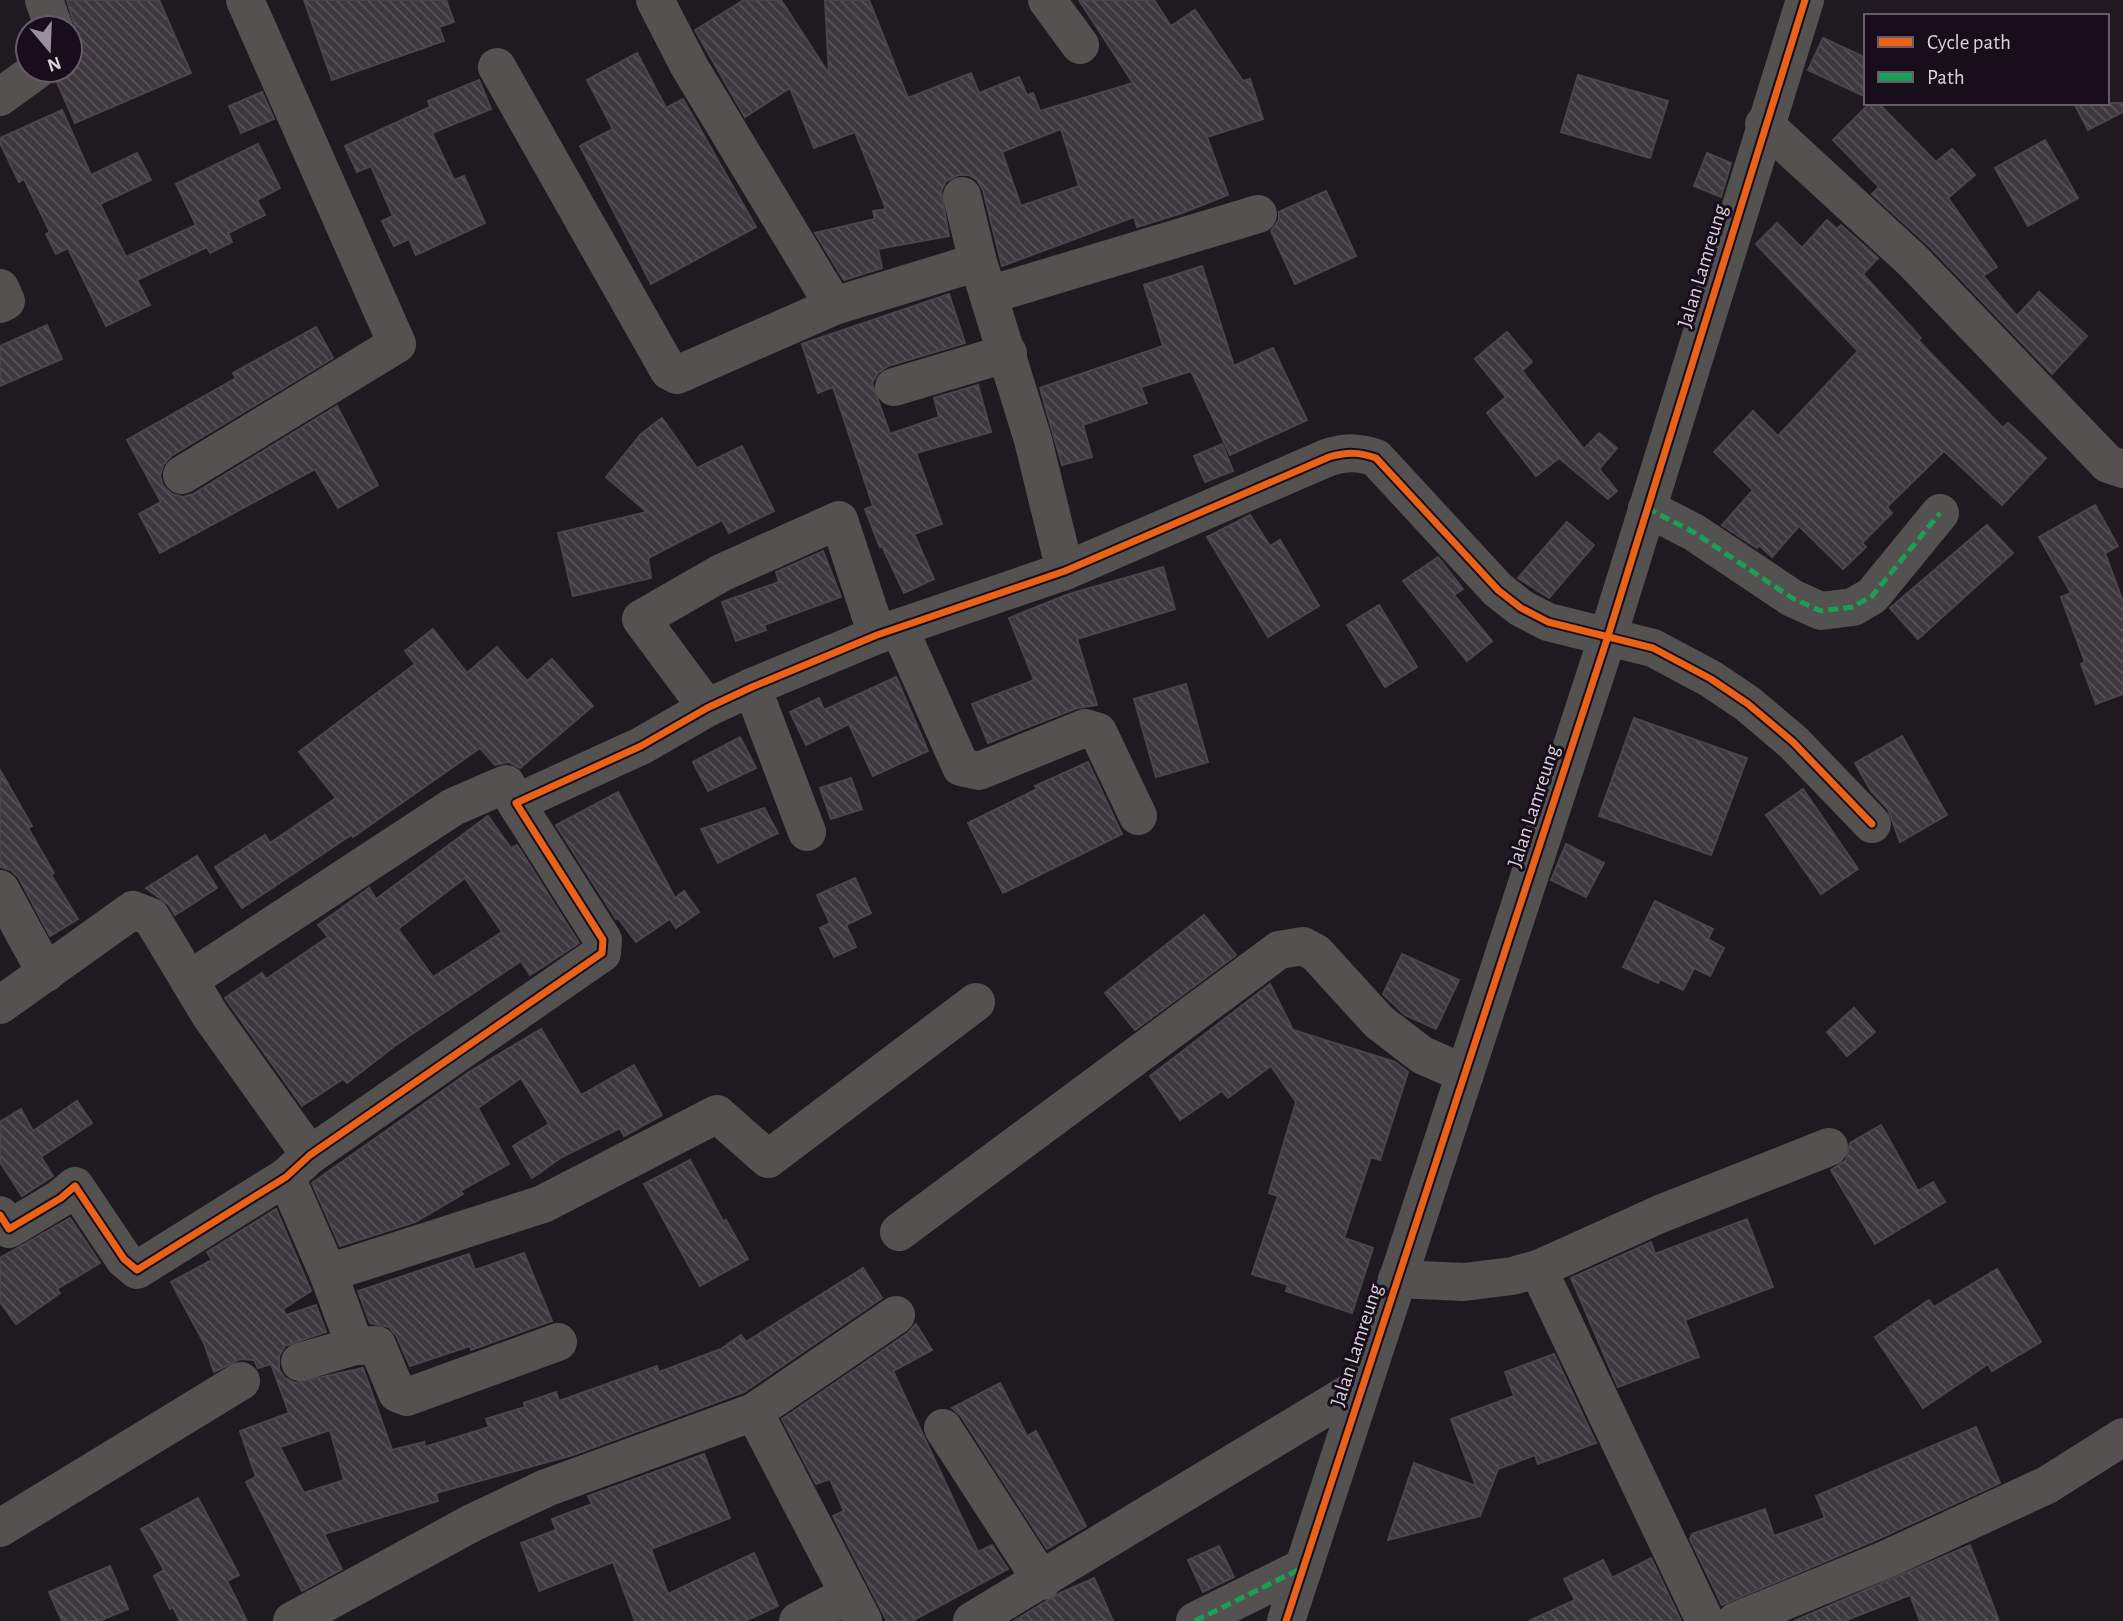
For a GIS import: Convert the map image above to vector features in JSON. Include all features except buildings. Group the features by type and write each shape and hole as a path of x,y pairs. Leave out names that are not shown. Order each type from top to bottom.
{"street":[{"path":"182,475 397,344 245,0"},
{"path":"655,0 690,66 834,306"},
{"path":"1047,0 1080,45"},
{"name":"Jalan Lamreung","path":"1286,1621 1608,636 1764,124 1805,0"},
{"path":"497,67 669,371 677,375 834,306 984,278 1258,214"},
{"path":"0,97 18,84"},
{"path":"1764,124 1913,261 2108,464 2123,469"},
{"path":"962,196 1008,353 1065,571"},
{"path":"0,288 6,301 0,304"},
{"path":"894,387 1008,353"},
{"path":"516,803 641,746 707,708 752,687 888,631 1065,571 1329,457 1362,453 1376,458 1498,590 1521,608 1548,622 1653,648 1748,704 1793,742 1872,824"},
{"path":"1647,508 1695,533 1792,598 1821,611 1853,607 1872,597 1940,513"},
{"path":"707,708 640,619 721,573 839,520 888,631 961,767 979,771 1084,728 1093,728 1098,732 1138,816"},
{"path":"752,687 807,832"},
{"path":"0,1215 9,1229 61,1198 75,1186 124,1259 137,1270 298,1166 602,953 603,940 506,784 453,807 190,980"},
{"path":"0,889 46,973"},
{"path":"0,1005 133,910 150,917 190,980 298,1166 328,1272 355,1346"},
{"path":"899,1232 1279,950 1303,946 1316,953 1379,1022 1422,1055 1465,1074"},
{"path":"328,1272 543,1204 717,1114 768,1159 976,1002"},
{"path":"1397,1279 1464,1282 1512,1276 1538,1269 1660,1214 1829,1147"},
{"path":"1538,1269 1705,1621"},
{"path":"292,1621 470,1524 546,1488 754,1412 896,1315"},
{"path":"300,1362 355,1346 377,1345 397,1393 407,1397 558,1342"},
{"path":"0,1528 241,1381"},
{"path":"972,1621 1361,1386"},
{"path":"754,1412 856,1608 798,1621"},
{"path":"943,1428 1042,1581"},
{"path":"1736,1621 1886,1559 2047,1485 2123,1437"},
{"path":"1195,1621 1304,1567"}],"marked path":[{"path":"1647,508 1695,533 1792,598 1821,611 1853,607 1872,596 1940,513"},
{"path":"1195,1621 1304,1567"}],"cycle path":[{"path":"1286,1621 1608,636 1805,0"},
{"path":"0,1215 9,1229 61,1198 75,1186 124,1259 137,1270 286,1177 310,1155 602,953 603,940 516,803 641,746 707,708 752,687 877,635 1065,571 1335,455 1358,454 1376,458 1498,590 1521,608 1548,622 1653,648 1711,679 1748,704 1793,742 1872,824"}]}
